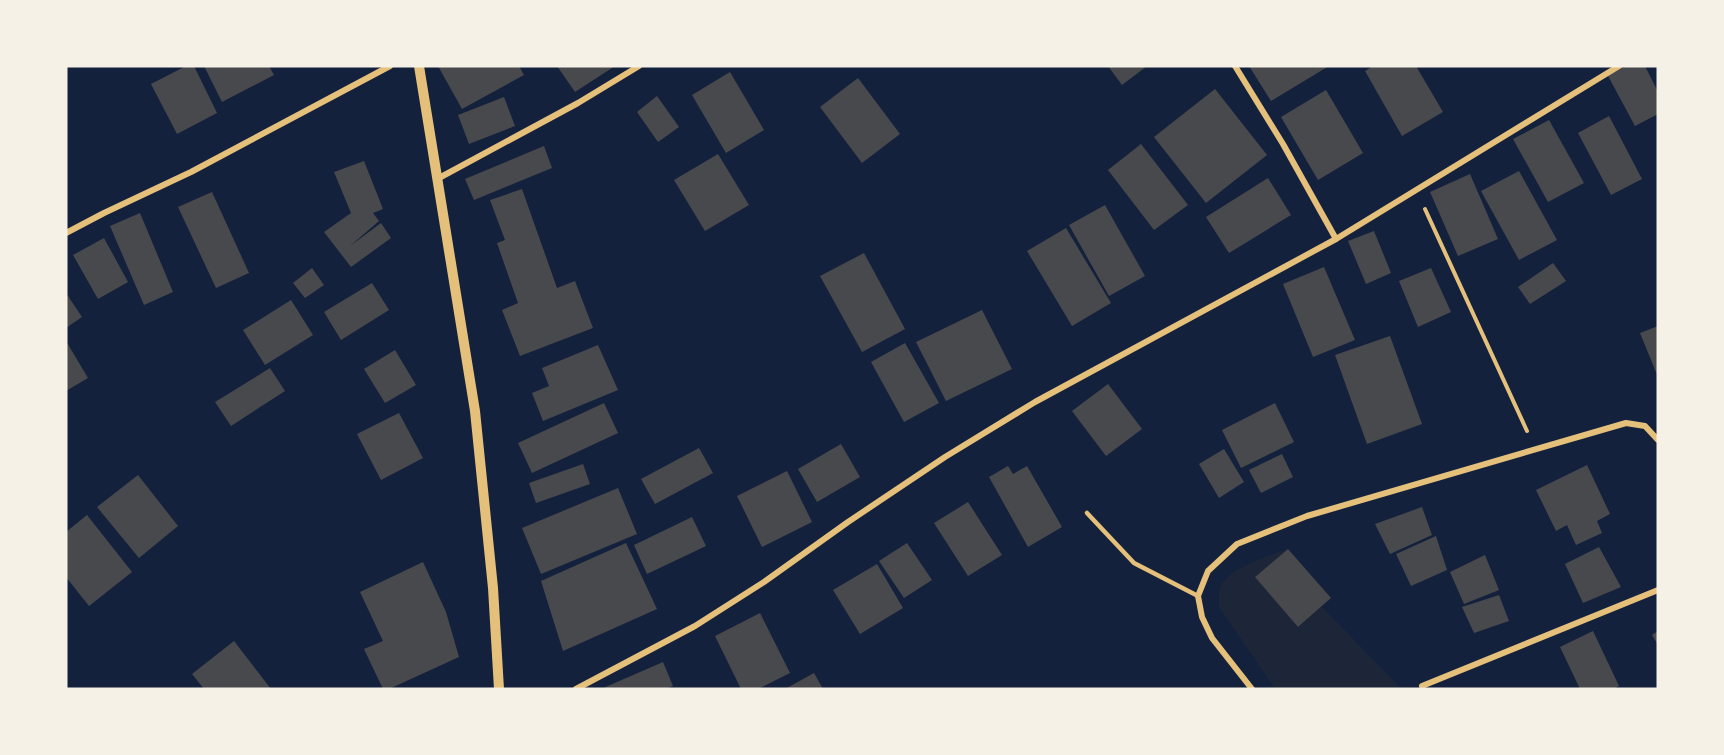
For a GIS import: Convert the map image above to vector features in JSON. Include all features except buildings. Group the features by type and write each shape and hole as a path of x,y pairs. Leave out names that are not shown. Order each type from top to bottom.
{"street":[{"path":"66,233 191,172 390,66"},
{"path":"419,66 475,411 493,588 499,689"},
{"path":"439,178 578,104 639,66"},
{"path":"1235,66 1283,144 1336,239"},
{"path":"576,689 695,626 764,582 945,457 1035,402 1336,239 1619,66"},
{"path":"1252,689 1212,638 1202,617 1198,596 1208,571 1237,544 1307,516 1626,423 1645,426 1658,440"},
{"path":"1422,686 1658,590"}],"lane":[{"path":"1650,431 1658,428"},
{"path":"1086,513 1134,563 1198,596"}],"path":[{"path":"1416,190 1535,448"}],"shaded area":[{"path":"1288,549 1256,576 1298,627 1322,607 1402,689 1275,689 1219,607 1219,595 1222,584 1234,572 1252,562"}]}
